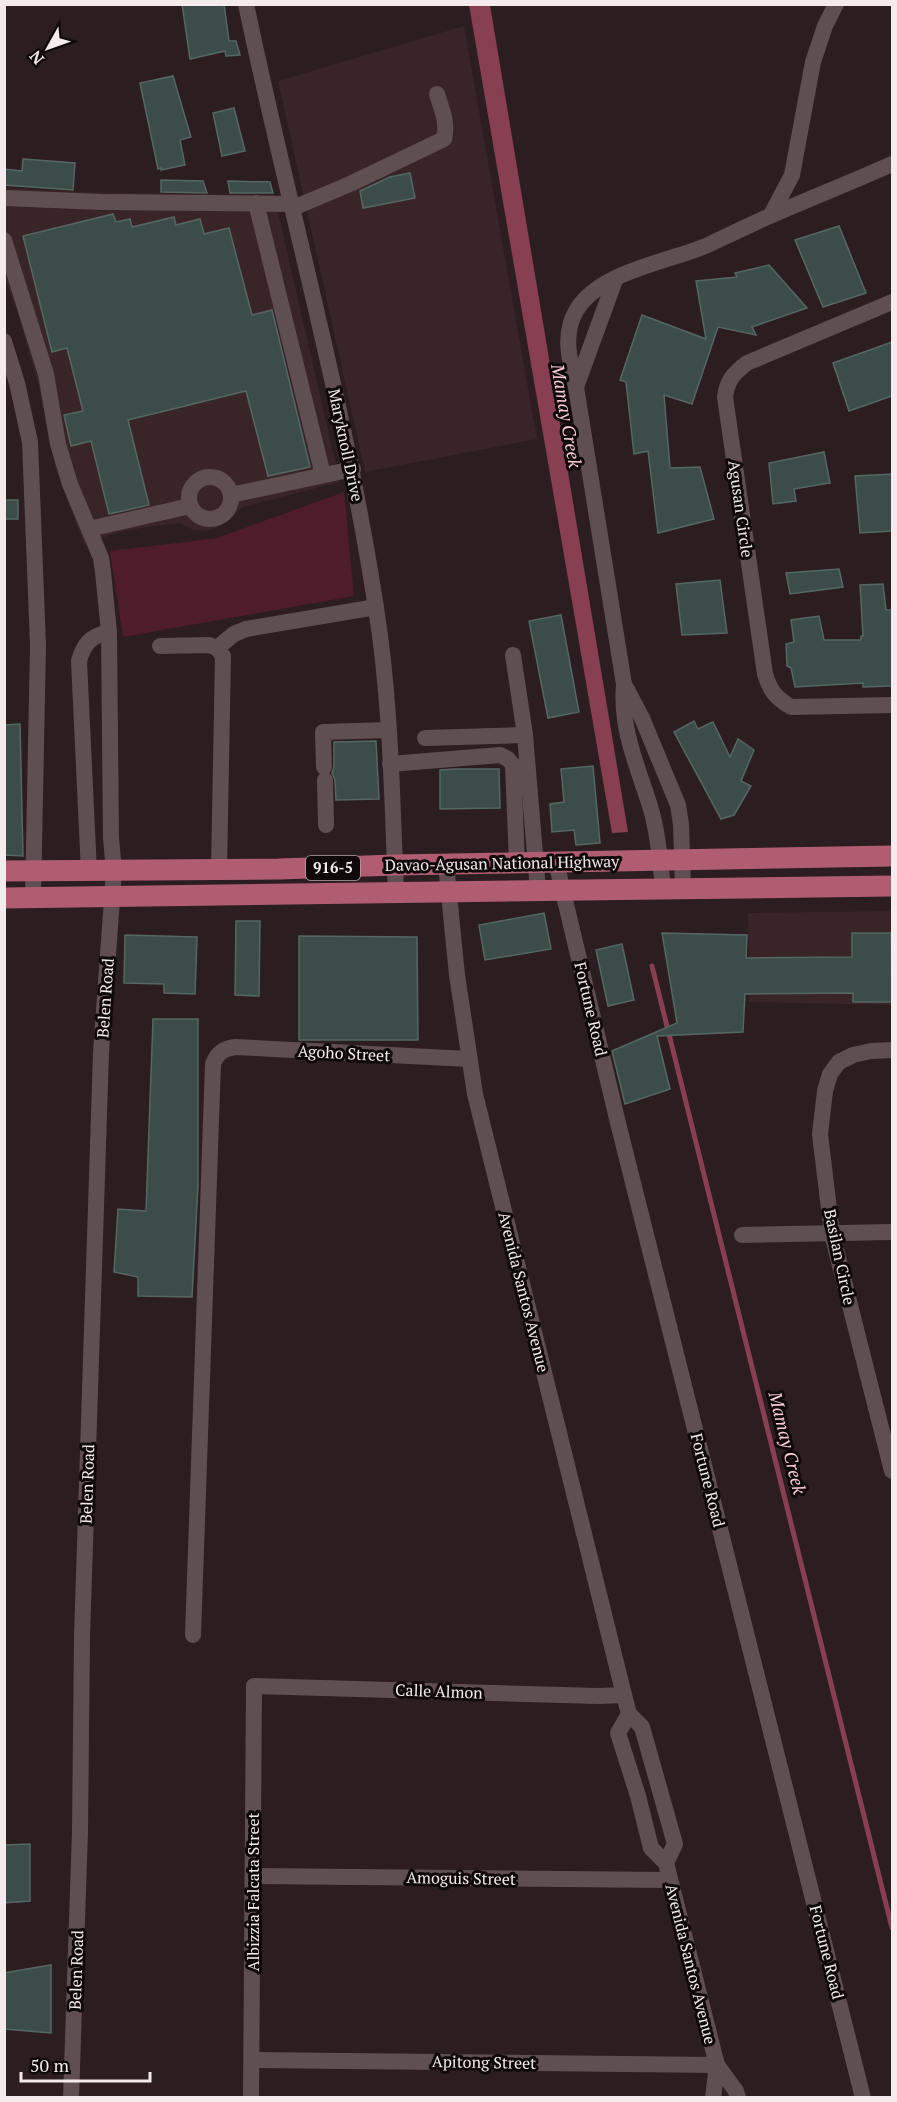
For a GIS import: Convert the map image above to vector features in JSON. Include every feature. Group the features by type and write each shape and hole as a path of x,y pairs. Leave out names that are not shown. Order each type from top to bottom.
{"main road":[{"name":"Davao-Agusan National Highway","path":"4,872 279,869 892,856"},
{"path":"279,869 279,895"},
{"name":"Davao-Agusan National Highway","path":"4,898 892,886"}],"street":[{"name":"Maryknoll Drive","path":"246,4 353,469 376,607 386,692 396,893"},
{"path":"771,215 792,175 813,62 825,26 836,4"},
{"path":"4,198 102,202 256,203 293,206 350,184 444,139 447,129 445,117 436,94"},
{"path":"673,888 660,860 650,807 634,760 625,723 622,699 624,684 567,344 569,326 584,300 615,280 647,265 709,244 892,164"},
{"path":"792,175 812,199"},
{"path":"256,203 323,476"},
{"name":"Belen Road","path":"4,240 46,374 58,444 70,484 101,558 109,632 111,838 114,871 100,1077 82,1636 80,1831 71,2097"},
{"path":"576,387 615,280"},
{"name":"Agusan Circle","path":"892,302 747,363 732,376 727,385 725,397 765,674 770,689 777,699 791,707 892,705"},
{"path":"576,311 598,325"},
{"path":"4,341 17,383 30,442 38,645 33,897"},
{"path":"231,495 353,469"},
{"path":"214,477 221,480 231,495 231,502 224,514 212,519 199,516 190,506 191,488 204,478 214,477"},
{"path":"89,530 190,506"},
{"path":"217,648 234,634 246,628 376,607"},
{"path":"89,872 79,661 82,649 88,641 96,635 109,632"},
{"path":"160,646 209,645 217,648 223,656 219,870"},
{"path":"513,655 525,735 538,890"},
{"path":"624,684 642,718 678,805 682,860 673,888"},
{"path":"326,825 322,732 388,729"},
{"path":"425,738 525,735"},
{"path":"390,764 500,755 508,759 513,765 536,863"},
{"name":"Fortune Road","path":"536,863 562,890 621,1135 863,2097"},
{"name":"Avenida Santos Avenue","path":"446,864 457,975 478,1106 629,1714 642,1727 675,1844 666,1863"},
{"name":"Agoho Street","path":"193,1635 213,1064 220,1052 235,1047 469,1059"},
{"name":"Basilan Circle","path":"892,1050 853,1055 839,1062 830,1074 825,1091 820,1134 832,1234 884,1409 892,1471"},
{"path":"742,1235 892,1232"},
{"name":"Calle Almon","path":"254,1686 624,1695"},
{"name":"Albizzia Falcata Street","path":"251,2097 254,1686"},
{"name":"Avenida Santos Avenue","path":"629,1714 618,1733 638,1796 651,1848 666,1863 717,2065 713,2097"},
{"name":"Amoguis Street","path":"253,1876 670,1880"},
{"name":"Apitong Street","path":"252,2060 717,2065"},
{"name":"Avenida Santos Avenue","path":"717,2065 738,2097"}],"shaded area":[{"path":"469,5 490,5 628,832 612,833"},
{"path":"464,26 537,439 365,472 278,81"},
{"path":"4,188 86,192 274,195 340,482 243,507 228,521 216,528 204,531 193,530 180,523 113,534 84,545 55,467 39,387 16,308 5,280"},
{"path":"344,492 354,596 123,637 110,551 217,538"},
{"path":"892,911 892,1005 749,1002 748,913"}],"building":[{"path":"182,4 224,4 229,41 236,41 240,55 226,56 225,51 190,59"},
{"path":"173,76 191,137 180,140 185,165 161,170 161,168 158,169 140,83"},
{"path":"234,108 245,151 222,156 213,113"},
{"path":"23,159 75,163 73,190 4,185 4,169 22,171"},
{"path":"410,173 415,198 363,208 360,191 390,177"},
{"path":"161,180 203,181 207,193 161,192"},
{"path":"228,181 270,182 273,193 230,193"},
{"path":"113,214 116,222 130,219 132,227 174,217 176,225 200,219 204,234 229,228 252,315 272,310 310,467 268,476 246,391 128,420 149,505 109,514 91,441 71,446 64,415 83,411 67,348 52,352 23,236"},
{"path":"839,226 866,293 823,307 795,240"},
{"path":"769,265 807,308 752,327 756,335 718,327 692,404 664,395 670,468 700,467 714,519 658,533 648,451 634,454 626,382 620,380 642,315 706,339 696,281 737,277 735,273"},
{"path":"892,342 892,396 849,411 833,363"},
{"path":"824,452 830,483 794,489 796,501 773,504 769,463"},
{"path":"892,474 892,531 860,533 855,476"},
{"path":"4,500 18,500 18,519 4,519"},
{"path":"839,569 843,587 790,594 786,573"},
{"path":"720,580 727,633 682,635 676,584"},
{"path":"883,584 886,610 892,610 892,686 863,687 863,683 795,687 791,668 787,666 786,644 794,642 791,620 819,616 824,640 861,640 863,636 860,585"},
{"path":"561,615 579,712 548,718 529,621"},
{"path":"694,721 698,729 713,722 730,757 738,739 754,750 741,781 751,786 734,815 721,819 674,732"},
{"path":"20,724 23,856 4,855 4,725"},
{"path":"376,741 379,799 336,800 335,780 332,773 334,742"},
{"path":"593,766 600,843 576,845 574,830 552,832 550,804 564,802 561,769"},
{"path":"499,769 500,808 440,809 440,770"},
{"path":"544,913 551,949 485,960 479,925"},
{"path":"236,921 260,921 259,996 235,995"},
{"path":"662,933 747,935 746,958 852,957 852,933 891,933 892,1002 853,1002 853,993 745,994 743,1032 657,1036 670,1089 625,1104 612,1051 677,1023"},
{"path":"125,935 197,937 195,994 164,993 164,984 124,983"},
{"path":"299,936 417,937 418,1040 299,1040"},
{"path":"622,944 634,1000 608,1006 596,950"},
{"path":"153,1019 198,1019 198,1186 192,1297 138,1296 138,1277 114,1272 118,1209 146,1211"},
{"path":"30,1844 30,1901 4,1903 4,1845"},
{"path":"51,1965 51,2033 4,2029 4,1973"}],"waterway":[{"name":"Mamay Creek","path":"652,966 892,1928"}]}
